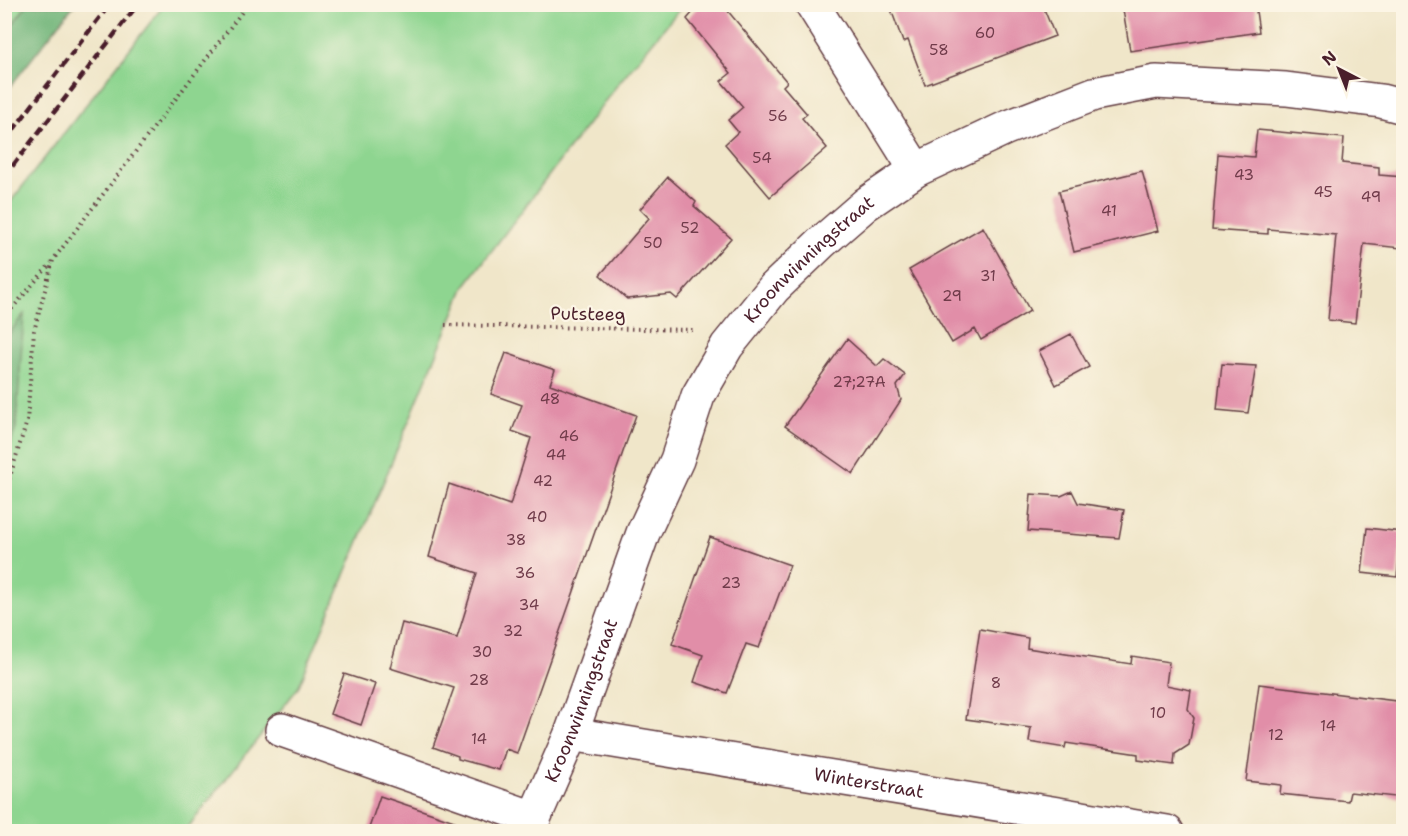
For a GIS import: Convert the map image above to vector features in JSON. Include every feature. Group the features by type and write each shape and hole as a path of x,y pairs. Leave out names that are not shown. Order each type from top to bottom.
{"street":[{"path":"812,4 916,170"},
{"name":"Kroonwinningstraat","path":"531,825 571,734 643,533 677,460 698,396 727,346 774,288 866,204 916,170 1006,128 1083,99 1155,82 1286,89 1382,101 1404,107"},
{"path":"282,730 531,825"},
{"name":"Winterstraat","path":"571,734 1167,831"}],"path":[{"path":"4,318 53,260 248,4"},
{"path":"4,496 27,421 33,332 53,260"},
{"name":"Putsteeg","path":"445,325 694,330 727,346"}],"green space":[{"path":"4,5 27,5 5,34"},
{"path":"27,5 74,5 5,93 5,34"},
{"path":"164,5 683,5 618,84 465,286 298,688 185,831 5,831 4,210"},
{"path":"24,314 16,428 5,460 5,339"}],"building":[{"path":"700,4 722,4 787,82 783,86 807,114 802,118 827,148 770,197 725,144 738,132 728,120 743,107 721,81 731,73 687,19"},
{"path":"889,4 909,4 920,11 937,4 1042,4 1055,36 925,85 908,40 903,42"},
{"path":"1122,4 1255,4 1259,32 1130,51"},
{"path":"1257,130 1344,138 1342,163 1379,167 1379,175 1404,177 1401,248 1364,244 1355,323 1328,320 1336,235 1268,229 1268,234 1212,230 1218,154 1254,157"},
{"path":"1142,171 1158,231 1074,252 1059,191"},
{"path":"668,177 696,202 694,206 731,238 677,299 671,294 627,299 600,275 649,218 640,209"},
{"path":"983,227 1030,311 981,340 975,329 952,343 909,270"},
{"path":"1071,334 1089,367 1056,385 1039,351"},
{"path":"847,339 877,366 884,359 905,375 897,386 901,400 853,474 785,426"},
{"path":"506,353 555,370 550,384 636,415 517,753 506,749 499,770 458,759 458,756 433,747 454,688 390,668 402,623 457,638 477,573 429,557 449,484 510,505 531,438 512,431 522,405 491,394"},
{"path":"1222,364 1256,366 1248,413 1217,410"},
{"path":"1072,491 1078,503 1124,510 1119,538 1028,531 1031,494 1061,496"},
{"path":"1367,528 1402,532 1397,577 1362,573"},
{"path":"710,537 790,565 759,648 746,644 727,693 694,682 703,655 672,644"},
{"path":"980,629 1028,638 1027,648 1131,664 1132,656 1169,662 1166,685 1191,690 1188,709 1194,718 1189,745 1175,754 1174,765 1138,760 1138,754 1066,743 1065,748 1029,742 1031,728 966,719"},
{"path":"344,674 375,684 361,725 330,714"},
{"path":"1259,684 1404,702 1404,798 1350,792 1348,801 1280,794 1281,785 1246,781"},
{"path":"380,796 469,826 468,831 368,831"}],"railway":[{"path":"4,142 110,4"},
{"path":"4,177 138,4"}]}
